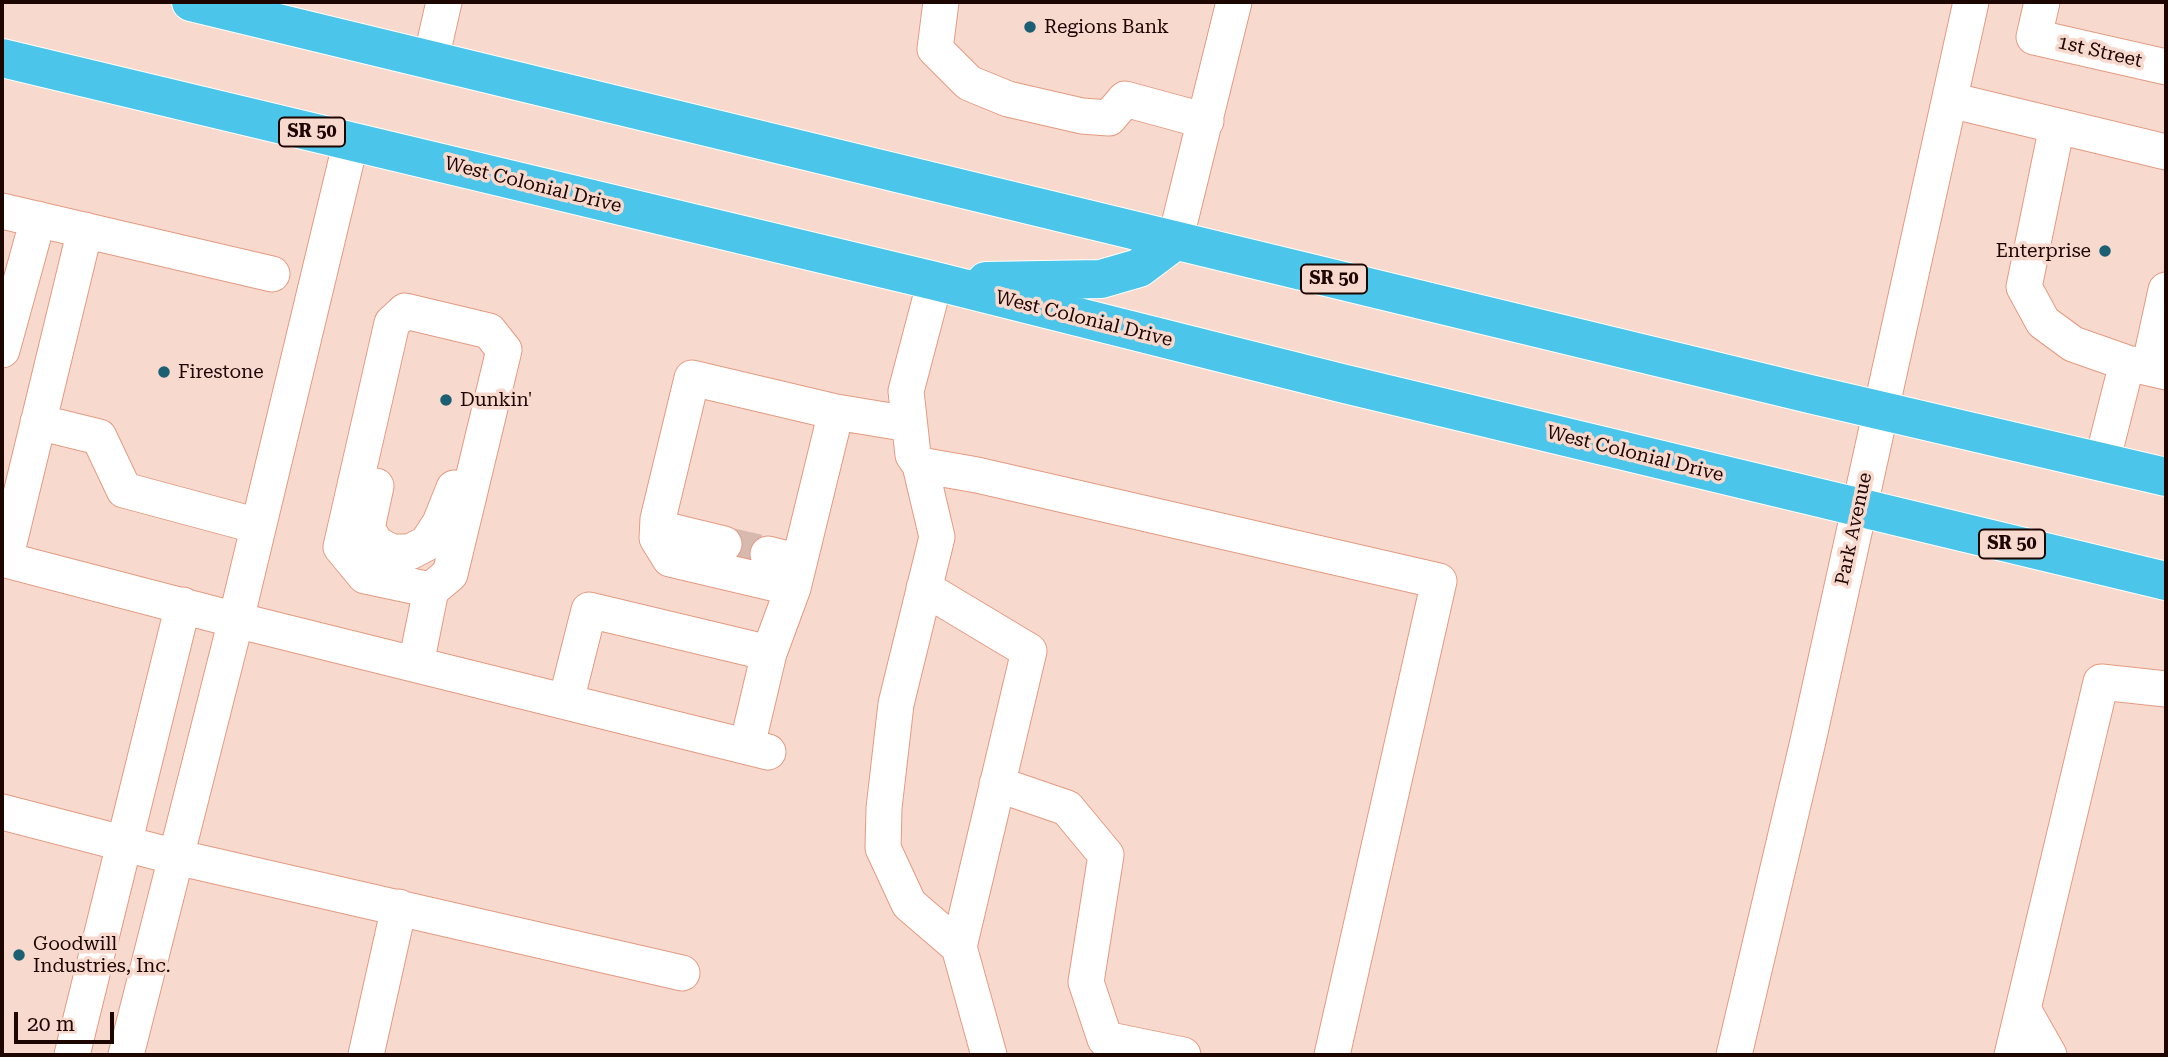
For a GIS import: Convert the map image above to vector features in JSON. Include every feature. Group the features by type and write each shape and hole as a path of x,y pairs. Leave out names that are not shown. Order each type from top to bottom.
{"highway":[{"name":"SR 50","path":"191,2 1880,411 2166,477"},
{"name":"West Colonial Drive","path":"2,58 935,281 1327,380 2166,581"},
{"path":"935,281 1101,279 1139,268 1175,241"}],"street":[{"path":"431,59 444,2"},
{"path":"941,2 935,49 969,83 1008,99 1082,116 1109,118 1125,99 1206,121"},
{"path":"1175,241 1234,2"},
{"name":"Park Avenue","path":"1734,1055 1808,741 1971,2"},
{"name":"1st Street","path":"2042,2 2034,37 2166,68"},
{"path":"1950,100 2166,152"},
{"path":"2057,126 2024,287 2043,321 2073,344 2148,368"},
{"path":"125,1055 236,620 351,141"},
{"path":"2,211 272,274 325,253"},
{"path":"2,350 38,219"},
{"path":"85,230 3,559 236,620 758,749 769,653 787,568 836,412"},
{"path":"272,274 308,320"},
{"path":"935,281 906,391 913,455 919,465 937,537 896,704 884,808 883,848 909,904 960,947"},
{"path":"2102,462 2148,368 2166,290"},
{"path":"415,664 432,590 450,574 504,350 489,331 405,311 392,323 341,547 365,576 432,590"},
{"path":"431,317 411,337 367,528 376,544 392,552 410,552 427,543 440,523 453,489 492,335"},
{"path":"787,568 670,559 657,538 657,528 692,378 836,412 909,424"},
{"path":"38,422 99,437 124,490 258,526"},
{"path":"919,465 977,475 1439,581 1332,1055"},
{"path":"657,528 724,544"},
{"path":"925,588 1029,651 960,947 989,1055"},
{"path":"72,1055 183,605"},
{"path":"566,701 589,610 769,653"},
{"path":"2012,1055 2101,682 2166,690"},
{"path":"998,784 1067,808 1106,855 1086,982 1105,1039 1183,1055"},
{"path":"2,812 125,845 682,973"},
{"path":"366,1055 399,907"},
{"path":"2023,1009 2049,1055"}],"tunnel":[{"path":"724,544 768,554"}],"place":[{"name":"Regions Bank","path":"1030,27"},
{"name":"Enterprise","path":"2105,251"},
{"name":"Firestone","path":"164,372"},
{"name":"Dunkin'","path":"446,400"},
{"name":"Goodwill Industries, Inc.","path":"19,955"}]}
